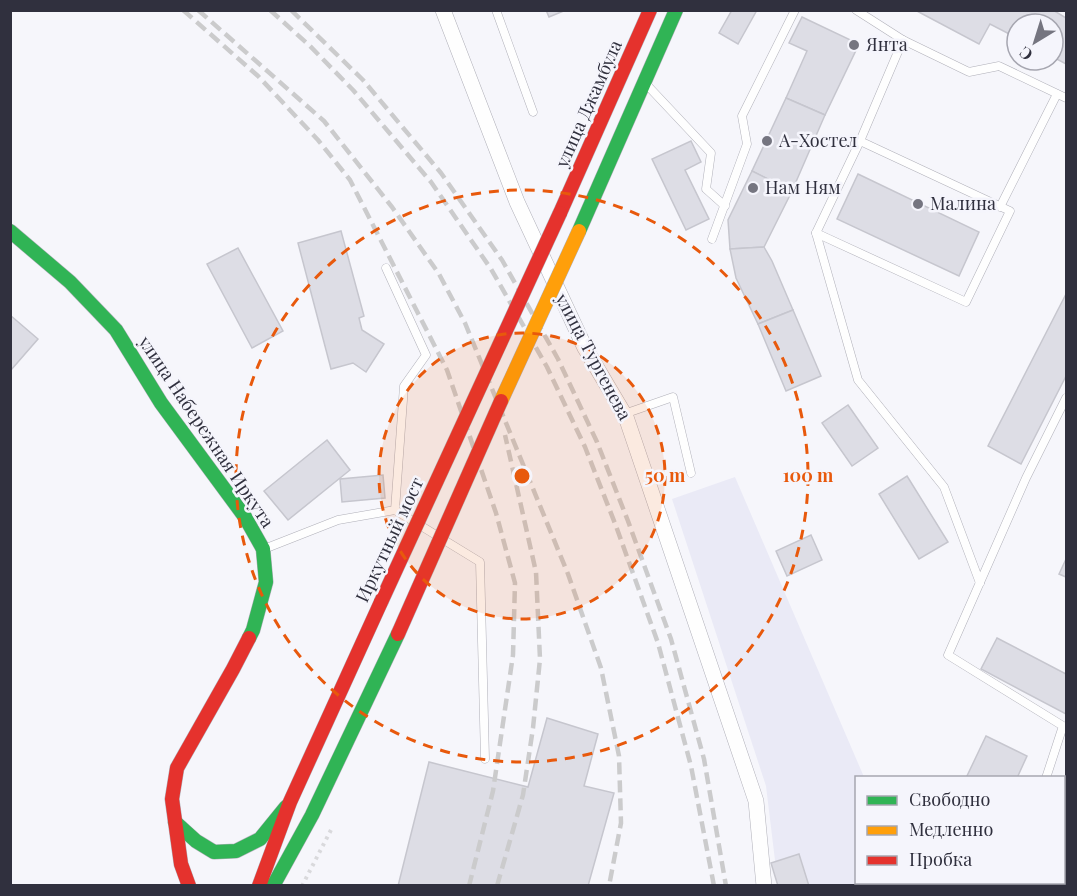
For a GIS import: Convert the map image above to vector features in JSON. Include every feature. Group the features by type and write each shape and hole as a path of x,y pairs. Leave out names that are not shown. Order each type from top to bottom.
{"main road":[{"name":"улица Джамбула","path":"560,213 650,10"},
{"path":"273,885 312,815 398,634 676,10"},
{"name":"Иркутный мост","path":"259,885 290,802 560,213"},
{"name":"улица Набережная Иркута","path":"10,231 70,282 116,330 161,403 245,516 262,549 266,582 253,630 177,768 172,799 180,864 189,885"},
{"path":"175,822 196,841 214,852 236,851 260,839 290,802"}],"street":[{"name":"улица Тургенева","path":"443,10 517,202 585,348 624,414 756,801 765,885"}],"lane":[{"path":"496,10 533,112"},
{"path":"712,239 747,144 742,117 795,10"},
{"path":"856,10 903,40 969,72 999,66 1066,98"},
{"path":"903,40 860,141 816,233 858,380 944,487 980,583"},
{"path":"645,82 711,153 706,189 725,206"},
{"path":"1000,207 1057,94"},
{"path":"816,233 966,302 1010,211 860,141"},
{"path":"386,268 426,355 404,386 395,510"},
{"path":"624,414 673,397 691,473"},
{"path":"1046,776 1063,726 948,656 1026,478 1066,398"},
{"path":"262,549 338,520 395,510 480,562 485,759"}],"shaded area":[{"path":"735,477 864,776 855,776 855,884 911,885 778,885 766,786 672,499"}],"building":[{"path":"546,10 566,10 549,17"},
{"path":"732,10 757,10 738,44 719,33"},
{"path":"915,10 1053,10 1056,12 1005,12 1005,32 990,24 979,44"},
{"path":"802,17 859,44 825,115 786,98 807,51 789,43"},
{"path":"1065,17 1066,18 1065,63"},
{"path":"786,98 825,115 792,191 752,171"},
{"path":"691,141 701,162 685,170 709,219 686,230 652,159"},
{"path":"752,171 792,191 764,247 730,249 728,220"},
{"path":"858,174 979,232 959,276 837,219"},
{"path":"341,231 364,316 359,318 362,330 384,344 366,372 353,363 331,369 298,243"},
{"path":"764,247 793,310 758,324 736,278 730,249"},
{"path":"238,248 283,331 252,348 207,264"},
{"path":"1066,294 1066,376 1021,464 988,446"},
{"path":"793,310 821,376 786,391 758,324"},
{"path":"10,315 38,339 11,370 10,370"},
{"path":"848,405 878,448 852,466 822,423"},
{"path":"327,440 350,470 288,520 264,491"},
{"path":"383,475 385,498 342,502 340,479"},
{"path":"907,476 948,542 919,559 879,494"},
{"path":"811,535 822,560 787,576 776,551"},
{"path":"1066,559 1066,577 1059,574"},
{"path":"997,638 1066,674 1066,714 981,669"},
{"path":"547,718 598,734 584,786 614,793 588,886 398,886 429,762 528,787"},
{"path":"986,736 1027,756 1018,776 967,776"},
{"path":"799,854 809,886 778,886 771,863"},
{"path":"946,884 996,884 999,886 945,886"}],"railway":[{"path":"183,10 258,76 318,140 350,180 447,370 496,513 515,583 513,655 493,791 469,886"},
{"path":"198,10 324,121 392,207 439,274 465,323 568,574 601,668 619,756 621,823 609,886"},
{"path":"270,10 310,46 353,90 431,182 491,269 547,367 585,447 658,643 691,766 714,886"},
{"path":"291,10 363,80 441,173 502,260 558,359 597,442 671,639 704,759 726,886"},
{"path":"497,886 523,795 540,659 536,572 505,435"}],"traffic: fast":[{"path":"579,231 676,10"},
{"path":"10,231 70,282 116,330 161,403 245,517 263,549 266,582 249,638"},
{"path":"273,886 312,815 398,634"},
{"path":"175,822 196,841 214,852 236,851 260,839 286,807"}],"traffic: jam":[{"path":"560,213 650,10"},
{"path":"381,602 560,213"},
{"path":"398,634 501,401"},
{"path":"259,886 290,802 381,602"},
{"path":"189,886 181,864 172,799 177,768 249,638"}],"traffic: slow":[{"path":"501,401 579,231"}],"place":[{"name":"Янта","path":"854,45"},
{"name":"А-Хостел","path":"767,141"},
{"name":"Нам Ням","path":"753,188"},
{"name":"Малина","path":"918,204"}]}
